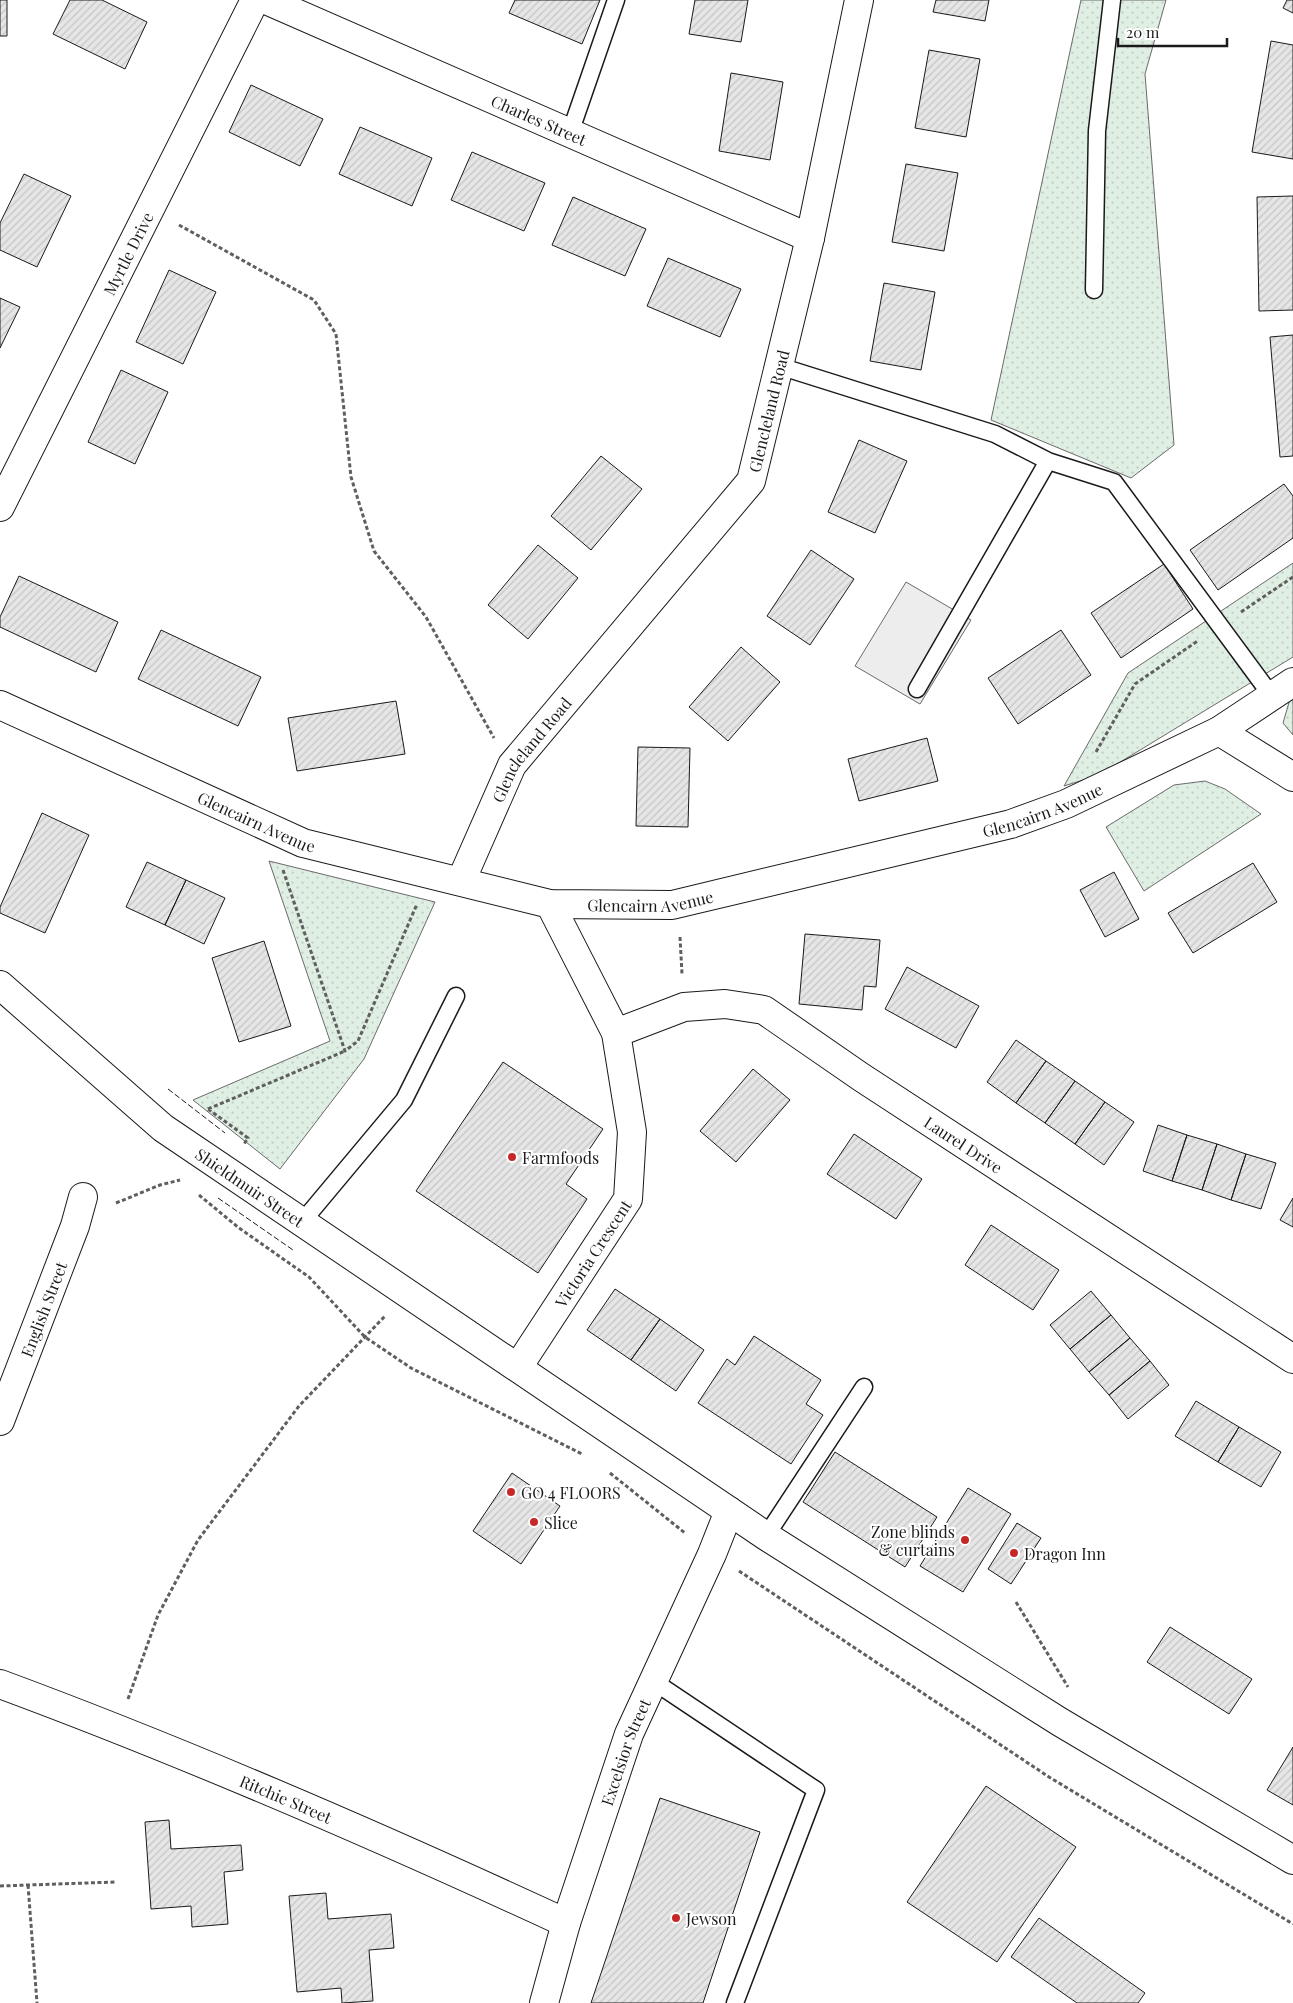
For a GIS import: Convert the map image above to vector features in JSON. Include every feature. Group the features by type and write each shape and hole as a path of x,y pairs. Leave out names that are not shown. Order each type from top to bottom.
{"street":[{"name":"Myrtle Drive","path":"0,507 255,0"},
{"name":"Charles Street","path":"266,0 810,238"},
{"name":"Glencleland Road","path":"461,881 512,765 751,481 810,238 859,0"},
{"name":"Glencairn Avenue","path":"0,705 304,843 550,904 672,905 1011,824 1066,804 1219,731 1282,689"},
{"path":"1219,731 1293,777"},
{"name":"Victoria Crescent","path":"518,1367 628,1199 632,1132 616,1032 550,904"},
{"name":"Shieldmuir Street","path":"0,985 163,1128 406,1293 766,1536 1060,1722 1293,1860"},
{"name":"Laurel Drive","path":"616,1032 684,1007 724,1004 764,1010 870,1082 1293,1359"},
{"name":"English Street","path":"0,1421 75,1226 84,1197"},
{"name":"Excelsior Street","path":"544,2003 566,1923 629,1734 712,1554 729,1510"},
{"name":"Ritchie Street","path":"0,1684 117,1727 464,1876 566,1923"}],"lane":[{"path":"570,133 616,0"},
{"path":"1094,290 1097,131 1112,0"},
{"path":"778,366 995,434 1048,461 1114,482 1219,627 1282,689"},
{"path":"917,689 1048,461"},
{"path":"302,1222 404,1100 456,996"},
{"path":"766,1536 864,1387"},
{"path":"653,1682 816,1790 735,2003"}],"path":[{"path":"150,209 314,300 332,327 336,334 350,477 374,551 426,617 491,734 512,765"},
{"path":"1095,752 1135,684 1293,577"},
{"path":"272,829 279,858 345,1051"},
{"path":"208,1109 345,1051 358,1041 430,874"},
{"path":"672,905 680,935 684,1007"},
{"path":"173,1174 188,1186"},
{"path":"195,1192 239,1228 309,1276 365,1336 411,1368 584,1455"},
{"path":"117,1727 158,1615 198,1540 299,1406 406,1293"},
{"path":"607,1471 712,1554 1050,1777 1293,1924"},
{"path":"1016,1602 1070,1691 1060,1722"},
{"path":"0,1886 115,1882"},
{"path":"28,1885 37,2003"}],"green space":[{"path":"1081,0 1166,0 1145,74 1174,445 1131,478 991,420"},
{"path":"1293,563 1293,657 1099,775 1064,786 1128,673"},
{"path":"1293,697 1293,735 1283,723 1290,699"},
{"path":"1205,781 1225,789 1261,814 1144,891 1106,827 1174,785"},
{"path":"269,861 435,902 364,1059 280,1169 193,1100 330,1041"}],"shaded area":[{"path":"906,582 971,620 920,704 855,666"}],"building":[{"path":"0,0 7,0 7,36 0,36"},
{"path":"70,0 102,0 147,22 125,69 53,34"},
{"path":"515,0 600,0 582,44 509,13"},
{"path":"695,0 748,0 741,42 689,34"},
{"path":"936,0 989,0 985,21 933,12"},
{"path":"1287,0 1293,0 1293,13 1283,8"},
{"path":"1271,41 1293,45 1293,159 1252,152"},
{"path":"929,50 980,59 966,137 915,128"},
{"path":"731,73 783,82 770,160 719,151"},
{"path":"251,85 323,119 300,166 229,132"},
{"path":"360,127 432,158 412,206 339,174"},
{"path":"472,152 545,183 524,231 451,200"},
{"path":"906,164 958,173 944,251 892,242"},
{"path":"24,174 71,196 37,267 0,250 0,223"},
{"path":"1293,196 1293,310 1259,311 1257,197"},
{"path":"573,197 646,229 625,276 552,245"},
{"path":"668,258 741,289 720,337 647,306"},
{"path":"169,270 216,292 183,364 136,342"},
{"path":"884,283 935,292 921,370 870,361"},
{"path":"0,298 20,307 0,348"},
{"path":"1293,335 1293,456 1280,457 1270,337"},
{"path":"121,370 168,392 135,464 88,442"},
{"path":"859,440 907,461 875,533 828,512"},
{"path":"601,456 642,489 591,550 551,516"},
{"path":"1284,484 1293,496 1293,538 1218,590 1190,550"},
{"path":"538,545 578,578 528,639 488,605"},
{"path":"811,550 854,579 810,645 767,616"},
{"path":"1164,564 1193,609 1121,658 1091,613"},
{"path":"19,576 118,622 96,672 0,627 0,617"},
{"path":"161,630 261,677 238,726 138,679"},
{"path":"1061,630 1091,675 1018,724 988,678"},
{"path":"741,647 780,682 728,741 689,707"},
{"path":"396,701 405,754 297,771 288,718"},
{"path":"927,738 938,781 859,801 848,759"},
{"path":"638,747 690,748 688,827 636,826"},
{"path":"42,813 89,835 45,933 0,913 0,907"},
{"path":"147,862 186,880 165,925 126,907"},
{"path":"1253,863 1277,902 1193,953 1168,913"},
{"path":"1114,872 1139,919 1105,937 1080,890"},
{"path":"186,880 225,898 204,944 165,925"},
{"path":"805,934 880,940 876,987 864,986 862,1010 799,1004"},
{"path":"264,941 291,1026 239,1042 212,958"},
{"path":"907,967 979,1006 956,1048 885,1009"},
{"path":"1016,1040 1046,1061 1016,1103 987,1082"},
{"path":"1046,1061 1075,1081 1045,1123 1016,1103"},
{"name":"Farmfoods","path":"503,1062 603,1129 566,1184 587,1199 538,1273 416,1191"},
{"path":"753,1069 790,1100 736,1162 700,1131"},
{"path":"1075,1081 1105,1102 1075,1144 1045,1123"},
{"path":"1105,1102 1134,1122 1104,1165 1075,1144"},
{"path":"1158,1125 1187,1135 1172,1181 1143,1171"},
{"path":"854,1134 922,1179 896,1219 827,1174"},
{"path":"1187,1135 1217,1144 1202,1190 1172,1181"},
{"path":"1217,1144 1246,1154 1231,1200 1202,1190"},
{"path":"1246,1154 1276,1163 1261,1209 1231,1200"},
{"path":"1293,1198 1293,1227 1280,1220"},
{"path":"991,1225 1059,1270 1033,1310 965,1265"},
{"path":"615,1289 660,1319 631,1360 587,1330"},
{"path":"1091,1291 1111,1315 1070,1349 1050,1325"},
{"path":"1111,1315 1130,1338 1089,1372 1070,1349"},
{"path":"660,1319 704,1350 676,1391 631,1360"},
{"path":"754,1336 821,1380 806,1404 823,1415 791,1464 698,1403 727,1359 735,1365"},
{"path":"1130,1338 1150,1361 1109,1395 1089,1372"},
{"path":"1150,1361 1169,1385 1128,1419 1109,1395"},
{"path":"1196,1401 1239,1427 1218,1462 1175,1436"},
{"path":"1239,1427 1281,1452 1261,1487 1218,1462"},
{"path":"835,1452 937,1517 905,1567 803,1502"},
{"path":"512,1473 560,1506 521,1564 473,1531"},
{"name":"Zone blinds & curtains","path":"968,1488 1011,1514 963,1592 920,1566"},
{"name":"Dragon Inn","path":"1017,1523 1041,1538 1011,1584 988,1569"},
{"path":"1170,1627 1252,1679 1229,1714 1147,1662"},
{"path":"1293,1747 1293,1805 1267,1790"},
{"path":"986,1786 1076,1847 997,1962 907,1902"},
{"name":"Jewson","path":"660,1798 760,1832 703,2003 591,2003"},
{"path":"169,1820 171,1849 241,1845 243,1870 224,1872 228,1924 192,1927 191,1906 151,1909 145,1822"},
{"path":"326,1893 328,1919 391,1914 394,1948 369,1950 373,2001 342,2003 341,1988 297,1992 289,1896"},
{"path":"1039,1918 1145,1993 1138,2003 1077,2003 1011,1957"}],"fence":[{"path":"168,1089 225,1133"},
{"path":"218,1198 293,1250"}],"place":[{"name":"Farmfoods","path":"512,1157"},
{"name":"GO 4 FLOORS","path":"511,1492"},
{"name":"Slice","path":"534,1522"},
{"name":"Zone blinds & curtains","path":"965,1540"},
{"name":"Dragon Inn","path":"1014,1553"},
{"name":"Jewson","path":"676,1918"}]}
